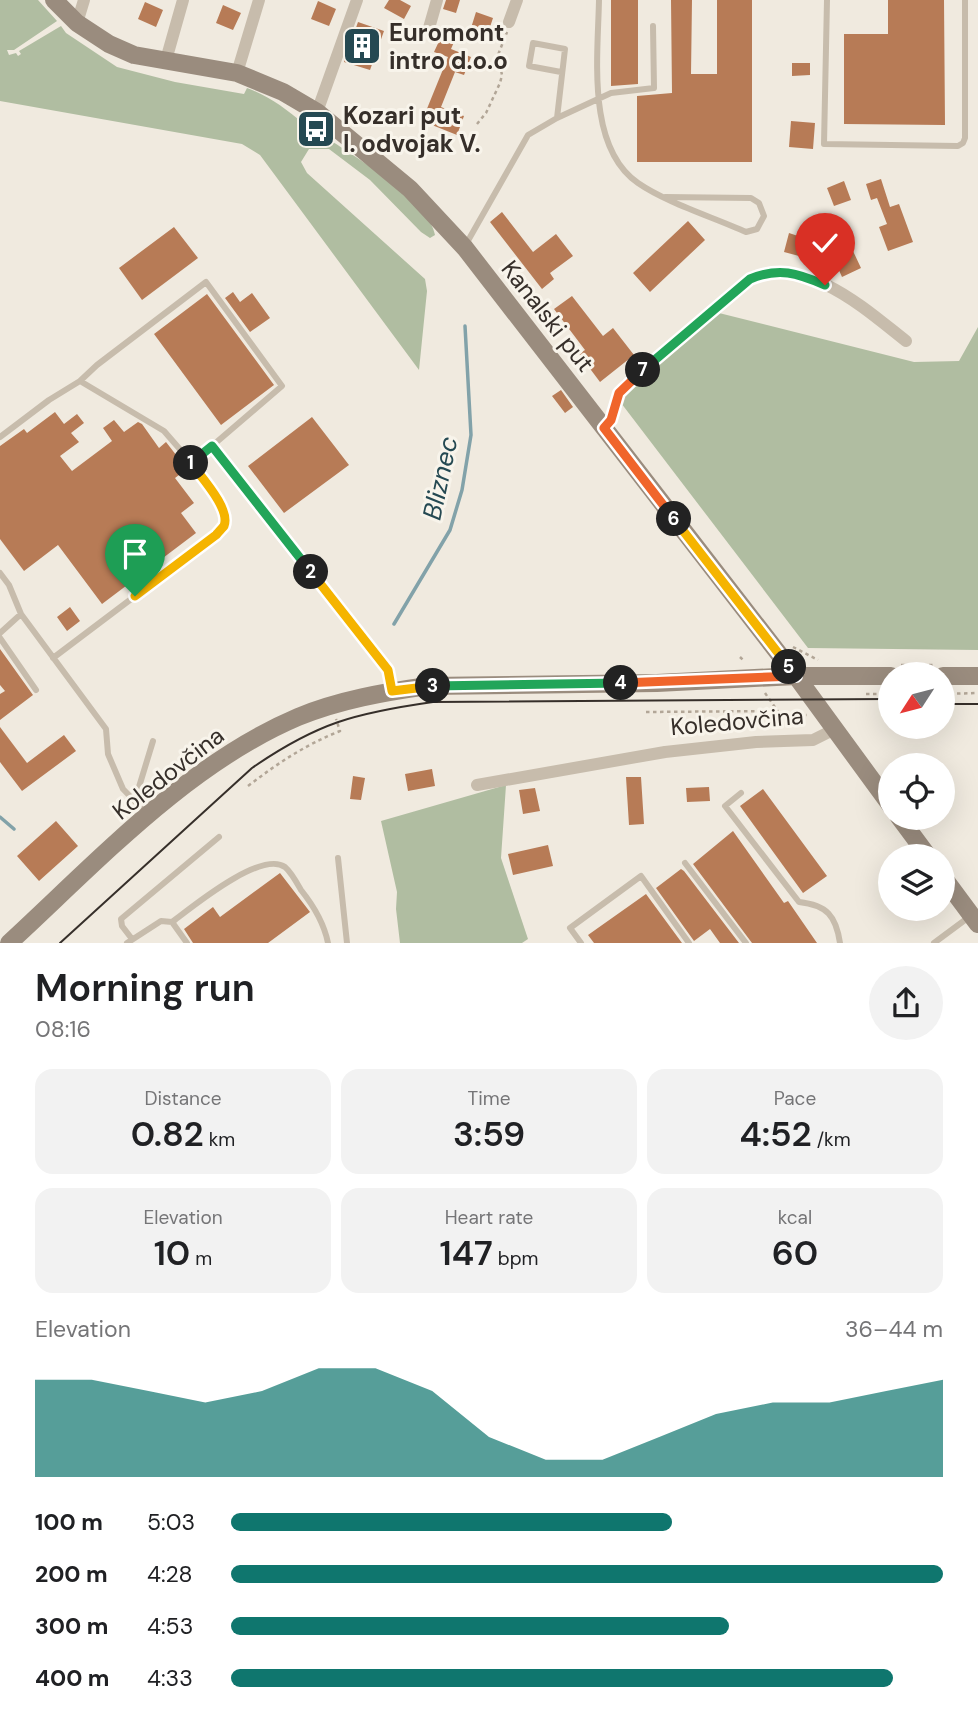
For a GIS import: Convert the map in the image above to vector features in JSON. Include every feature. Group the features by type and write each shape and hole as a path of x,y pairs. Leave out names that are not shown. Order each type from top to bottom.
{"street":[{"name":"Kanalski put","path":"54,0 76,23 109,44 134,55 237,73 283,92 317,112 410,189 464,248 796,676 878,788"},
{"path":"76,23 84,0"},
{"path":"166,60 183,0"},
{"path":"237,73 259,0"},
{"path":"317,112 357,0"},
{"path":"429,28 437,0"},
{"path":"509,22 517,0"},
{"path":"604,428 611,420 619,393 627,384 750,279 765,273 802,275 825,285 863,307 906,341"},
{"name":"Koledovčina","path":"9,943 149,816 214,762 300,716 392,691 428,686 878,676"},
{"path":"956,676 978,676"},
{"name":"Koledovčina","path":"477,785 665,752 756,742 813,740 835,730"},
{"path":"955,892 976,918"}],"lane":[{"path":"599,0 598,81 605,138 612,154 626,173 665,197 746,232 757,229 764,216 759,203 751,198 665,197"},
{"path":"827,0 824,144 958,146 965,138 965,0"},
{"path":"464,248 528,135 557,117 611,93 654,88 653,26"},
{"path":"557,117 565,49 533,43 529,66 561,72"},
{"path":"0,437 80,381 206,282 282,386 191,463"},
{"path":"54,658 216,535 223,527 225,515 221,505 191,463 164,431 80,381"},
{"path":"212,446 388,670 392,691"},
{"path":"0,573 9,585 22,614 106,729 108,754 123,789 149,816"},
{"path":"0,633 22,614"},
{"path":"0,638 36,690"},
{"path":"135,800 153,741"},
{"path":"741,793 725,806 799,902 815,904 826,910 837,925 840,943"},
{"path":"219,837 121,919 129,941 161,921 172,922 250,869 271,863 285,867 313,905 328,943"},
{"path":"338,858 347,943"},
{"path":"685,863 746,943"},
{"path":"581,943 570,928 641,876 690,943"},
{"path":"934,943 976,918"},
{"path":"172,922 187,943"}],"path":[{"path":"477,124 486,113 500,83 502,75 498,55 509,22"},
{"path":"763,690 779,713"},
{"path":"956,694 977,693"},
{"path":"866,694 878,694"},
{"path":"646,712 811,715"},
{"path":"248,786 313,742 340,732 334,713"}],"green space":[{"path":"0,0 38,0 57,21 14,50 7,50 9,55 16,53 18,56 21,54 19,51 61,26 66,33 117,67 175,82 244,94 247,88 277,103 304,124 302,129 310,134 313,130 333,142 404,193 430,222 435,235 430,238 421,232 370,180 329,149 309,149 301,162 307,173 425,279 427,291 419,370 260,155 242,144 0,101"},
{"path":"719,313 914,362 959,361 978,327 978,650 808,648 618,399"},
{"path":"506,785 501,858 528,939 522,943 400,943 397,892 381,821"}],"building":[{"path":"389,0 400,0 411,6 404,19 384,8"},
{"path":"446,0 460,0 456,13 443,9"},
{"path":"611,0 638,0 638,84 611,86"},
{"path":"671,0 692,0 691,74 717,74 717,0 752,0 752,162 637,162 637,96 672,93"},
{"path":"888,0 944,0 945,125 844,124 844,34 888,34"},
{"path":"318,1 336,9 329,26 311,19"},
{"path":"145,2 163,10 156,27 138,19"},
{"path":"223,5 241,13 233,30 216,23"},
{"path":"476,12 493,18 488,33 471,28"},
{"name":"Euromont intro d.o.o","path":"358,22 384,31 370,70 344,62"},
{"path":"441,37 454,42 451,49 471,57 464,75 455,72 441,107 464,116 457,135 422,121 448,57 434,52"},
{"path":"792,63 810,63 810,75 792,76"},
{"path":"791,121 815,123 813,149 789,147"},
{"path":"881,179 890,207 899,204 913,242 888,251 879,227 887,224 877,198 871,200 866,184"},
{"path":"844,181 851,200 834,206 827,188"},
{"path":"502,212 533,252 556,234 573,256 550,273 554,279 542,289 490,222"},
{"path":"688,221 705,240 650,292 633,273"},
{"path":"174,227 198,258 142,300 119,268"},
{"path":"789,233 804,238 799,256 784,252"},
{"path":"853,251 861,268 842,277 834,259"},
{"path":"233,292 240,302 252,293 270,318 250,332 225,298"},
{"path":"207,294 274,385 221,425 154,334"},
{"path":"572,296 603,336 613,328 634,355 600,382 579,354 585,350 554,309"},
{"path":"561,390 573,407 565,413 552,396"},
{"path":"55,412 64,424 77,414 84,423 71,433 79,442 60,456 72,471 112,441 103,428 114,420 124,432 138,422 142,424 159,448 166,442 187,469 175,478 194,503 181,513 196,533 102,604 58,545 24,571 0,539 0,446 24,429 27,433"},
{"path":"312,417 349,465 284,513 248,466"},
{"path":"70,607 80,621 67,631 57,617"},
{"path":"0,649 33,695 0,720 0,694 5,691 0,685"},
{"path":"0,727 27,763 64,735 76,751 22,791 0,762"},
{"path":"432,769 435,786 408,791 405,774"},
{"path":"353,776 365,778 361,800 350,799"},
{"path":"626,777 641,777 644,824 629,825"},
{"path":"709,787 710,801 687,802 686,788"},
{"path":"535,788 540,811 523,814 519,790"},
{"path":"763,789 827,876 803,893 740,806"},
{"path":"56,821 78,846 39,881 17,856"},
{"path":"733,831 784,903 788,901 817,943 752,943 693,864"},
{"path":"548,845 553,866 513,875 508,854"},
{"path":"681,869 739,943 720,943 710,929 694,941 656,888"},
{"path":"280,873 310,912 268,943 193,943 184,929 213,907 220,917"},
{"path":"646,894 682,943 594,943 588,935"}],"waterway":[{"name":"Bliznec","path":"394,624 450,530 462,490 471,435 465,326"},
{"path":"0,817 14,829"}],"tram line":[{"path":"60,943 252,768 297,740 338,722 433,702 878,699"},
{"path":"956,704 978,704"}],"place":[{"name":"Euromont intro d.o.o","path":"362,46"},
{"name":"Kozari put I. odvojak V.","path":"316,129"}],"route":[{"path":"135,596 223,527 225,515 221,505 191,463 212,446 388,670 392,691 428,686 657,683 796,676 604,428 611,420 619,393 627,384 750,279 765,273 779,272 802,275 825,285"}]}
